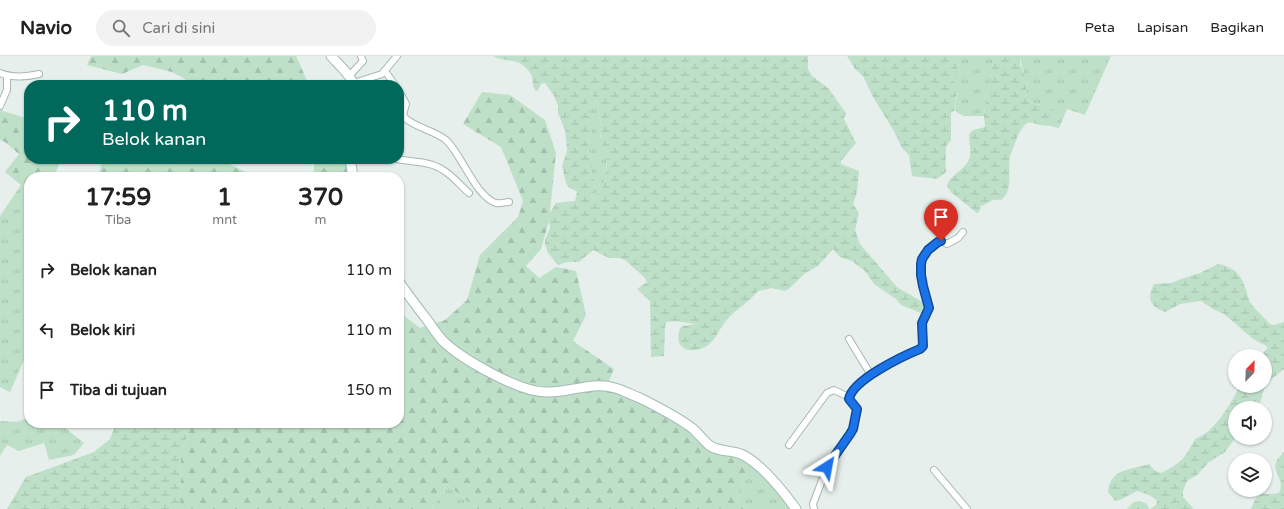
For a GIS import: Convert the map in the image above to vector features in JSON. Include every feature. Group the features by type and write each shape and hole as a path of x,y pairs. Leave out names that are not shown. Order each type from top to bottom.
{"street":[{"path":"331,56 351,80"},
{"path":"353,80 363,61 361,56"},
{"path":"356,80 382,74 397,56"},
{"path":"385,71 391,80"},
{"path":"0,73 7,76 26,77 39,74"},
{"path":"0,106 7,90 7,76"},
{"path":"404,100 406,104 404,115"},
{"path":"404,118 445,140 462,161 476,185 489,199 498,203 509,202"},
{"path":"404,160 423,163 444,170 469,193"},
{"path":"849,397 851,392 858,384 889,364 920,349 923,346 922,323 929,308 921,275 922,259 928,250 938,242 941,241 947,244 958,238 963,232"},
{"path":"404,289 441,338 450,347 485,370 516,386 531,391 556,392 596,386 610,387 625,392 667,411 692,428 714,448 741,454 757,464 785,494 796,509"},
{"path":"849,340 872,375"},
{"path":"789,445 827,393 834,390 849,397 857,409 853,429 827,467 813,504 814,509"},
{"path":"934,470 967,509"}],"green space":[{"path":"91,56 296,56 307,80 187,80 172,72 143,65 122,74 87,65"},
{"path":"493,56 808,56 808,69 812,76 828,88 846,113 844,119 856,143 841,161 841,164 859,171 857,192 853,204 859,213 855,230 860,244 897,287 924,303 927,307 923,314 901,305 896,299 874,284 865,271 852,261 840,257 833,249 818,266 804,274 785,291 772,288 758,291 723,324 712,342 705,347 688,350 681,345 679,341 678,336 680,329 683,326 696,324 674,321 666,322 664,356 651,357 650,301 637,289 647,282 644,277 625,260 620,258 609,258 593,250 579,262 567,262 558,265 548,253 545,240 550,228 548,216 556,203 575,201 577,192 569,188 566,183 562,166 567,151 565,130 558,113 558,106 554,96 545,83 541,84 536,91 533,85 532,76 524,66 520,63","holes":["585,92 592,94 597,104 602,127 600,140 607,153 606,177 601,189 594,199 591,196 595,182 592,177 592,161 588,150 591,133 591,121"]},
{"path":"847,56 953,56 959,66 951,78 957,87 957,90 955,110 951,113 951,140 946,146 946,172 937,179 912,176 909,155 902,148 895,133 873,97 863,76 855,69"},
{"path":"953,56 994,56 990,86 986,95 984,116 964,116 956,112 955,103 958,93 951,78 959,66"},
{"path":"994,56 1021,56 1020,64 1026,78 1027,99 1035,104 1051,107 1053,116 1052,121 1047,126 1027,123 1024,126 1019,133 1010,156 1009,186 1005,196 1001,200 992,201 981,206 979,212 977,213 951,192 947,186 952,178 966,165 968,161 970,156 969,134 973,130 985,127 984,116 986,95 990,86"},
{"path":"1021,56 1111,56 1085,115 1067,109 1059,128 1046,125 1049,125 1041,104 1034,104 1027,99 1026,82 1021,63"},
{"path":"482,92 510,95 545,120 556,153 549,221 541,249 526,266 539,278 556,267 576,271 586,315 573,341 614,369 607,386 639,398 694,432 709,446 740,456 749,462 737,503 746,509 477,509 447,484 432,509 180,509 181,455 189,428 404,428 404,316 420,328 445,320 467,300 480,255 518,217 523,201 501,147 463,124"},
{"path":"585,92 592,94 597,104 602,127 600,138 607,153 606,177 601,189 594,199 591,196 595,182 592,177 592,161 588,150 591,133"},
{"path":"0,110 24,117 24,164 59,164 56,172 24,172 24,186 21,185 5,172 19,154 5,142 0,140"},
{"path":"102,164 229,164 246,172 99,172"},
{"path":"314,164 345,164 349,172 314,172"},
{"path":"21,185 24,186 24,360 10,392 0,387 0,216"},
{"path":"1218,264 1236,272 1243,281 1250,302 1270,324 1274,325 1284,322 1284,369 1272,379 1272,349 1266,349 1268,347 1253,339 1224,314 1201,301 1180,304 1165,312 1156,307 1151,301 1150,297 1154,284 1172,283 1200,273"},
{"path":"1236,393 1263,393 1260,401 1232,401"},
{"path":"1228,407 1228,445 1230,445 1225,452 1209,462 1197,475 1187,481 1183,491 1183,497 1194,509 1150,509 1156,505 1157,500 1149,495 1137,491 1115,501 1108,492 1113,478 1122,471 1149,464 1155,471 1162,473 1178,463 1185,456 1195,439 1209,430"},
{"path":"24,419 24,428 65,428 84,443 74,455 49,460 44,443 19,451 7,445 0,456 0,421 17,422"},
{"path":"114,428 189,428 181,455 180,509 7,509 26,477 94,452 110,439"},
{"path":"1284,452 1284,509 1251,509 1258,497 1272,497 1272,494 1279,493 1281,486 1275,466 1277,460"},
{"path":"749,462 782,493 793,509 746,509 737,503"},
{"path":"447,484 477,509 432,509"},
{"path":"1140,501 1147,504 1149,509 1127,509 1134,502"}],"route":[{"path":"827,467 853,429 857,409 849,399 851,392 858,384 889,364 902,356 920,349 923,346 922,323 929,308 923,286 921,264 924,254 941,241"}]}
